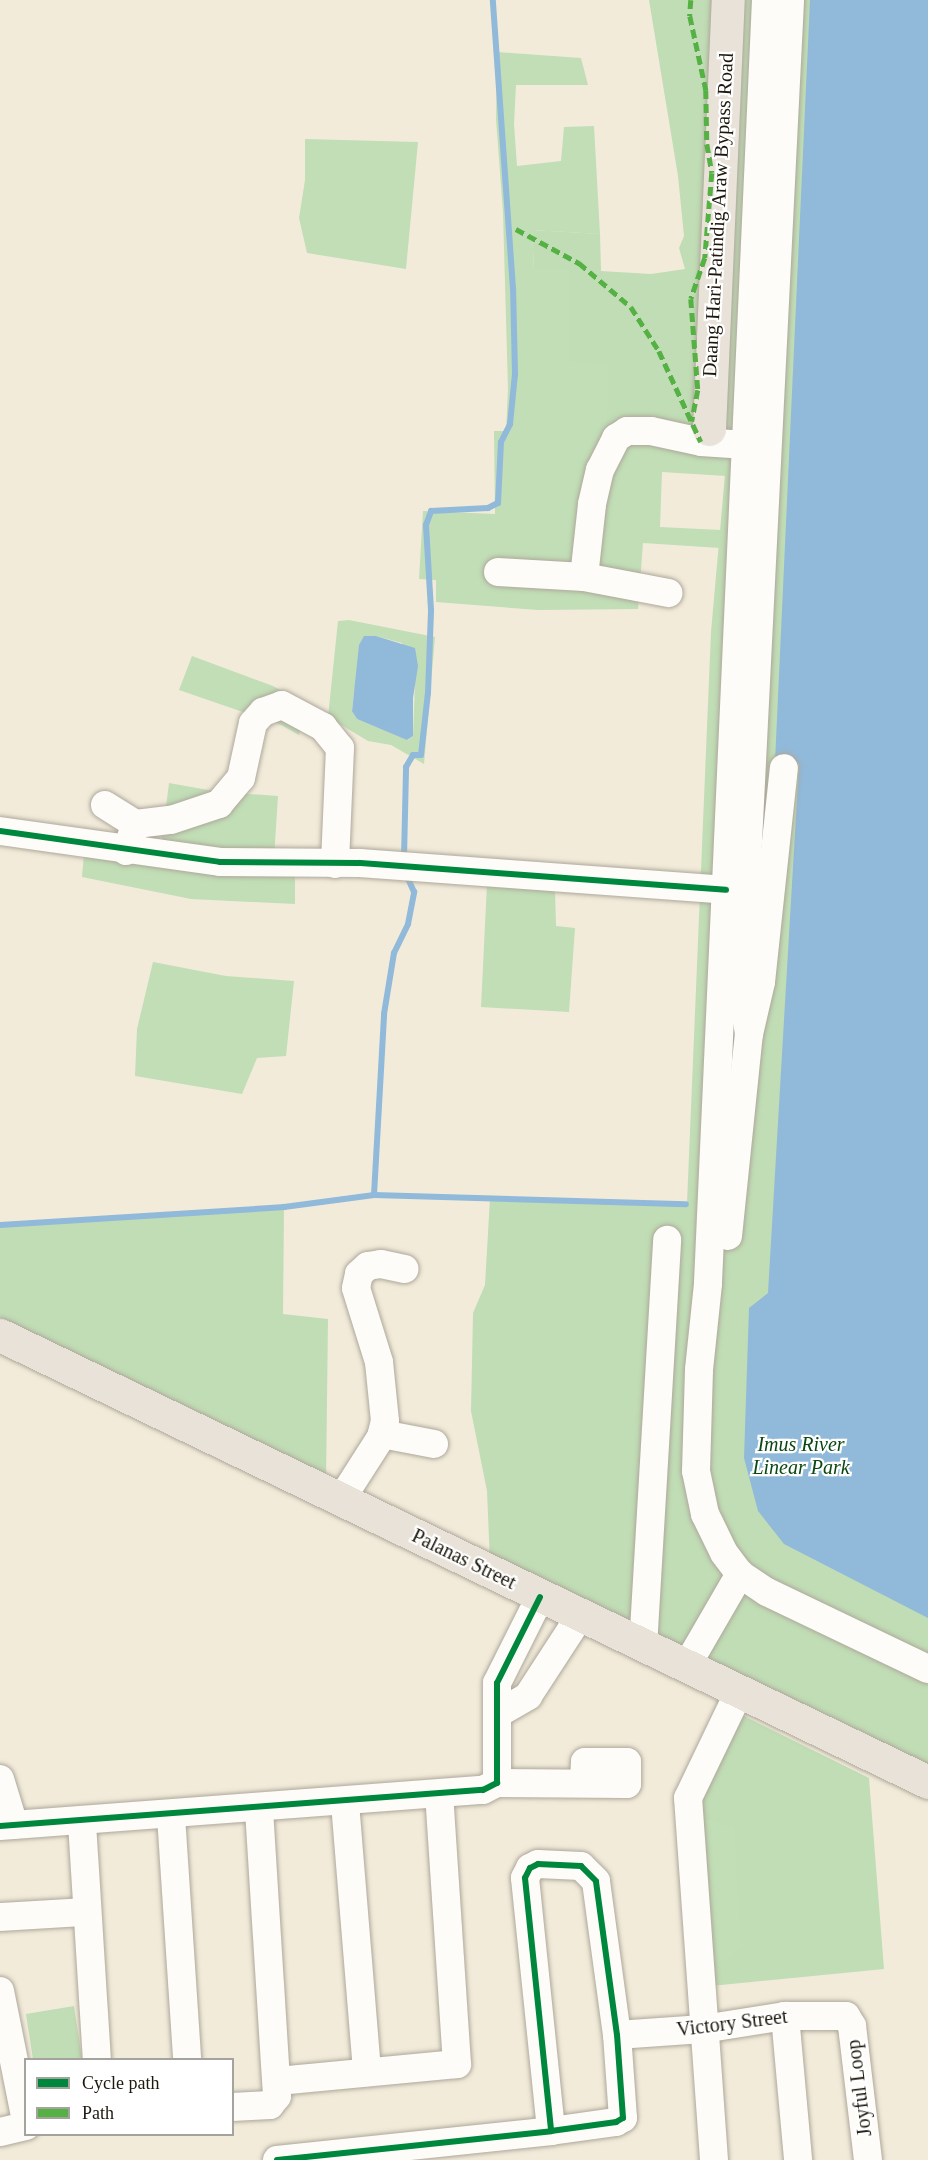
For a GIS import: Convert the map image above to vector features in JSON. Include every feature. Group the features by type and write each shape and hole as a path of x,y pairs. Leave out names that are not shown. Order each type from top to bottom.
{"main road":[{"name":"Daang Hari-Patindig Araw Bypass Road","path":"709,429 728,0"},
{"name":"Palanas Street","path":"0,1335 342,1498 643,1647 928,1782"}],"street":[{"path":"766,0 708,1284 699,1370 696,1471 705,1514 724,1553 740,1574 767,1592 928,1669"},
{"path":"749,1034 741,982 790,0"},
{"path":"584,577 600,470 616,438 627,431 651,431 701,442 746,445"},
{"path":"498,572 584,577 668,593"},
{"path":"105,805 136,824 171,820 219,804 241,778 253,723 263,712 282,705 322,727 340,748 335,864"},
{"path":"708,1284 725,1270 749,1034 761,982 784,768"},
{"path":"126,851 136,824"},
{"path":"0,831 126,851 220,862 335,864 726,890"},
{"path":"643,1647 667,1240"},
{"path":"342,1498 382,1434 385,1401 379,1362 356,1288 359,1274 368,1266 395,1265 404,1269"},
{"path":"382,1434 434,1444"},
{"path":"687,1667 740,1574"},
{"path":"497,1783 499,1713 497,1683 540,1596"},
{"path":"499,1713 528,1696 580,1616"},
{"path":"714,2160 688,1798 739,1692"},
{"path":"0,1779 7,1826 82,1823 439,1796 483,1790 497,1783 584,1783"},
{"path":"278,2081 457,2064 439,1796"},
{"path":"345,1803 367,2072"},
{"path":"234,2107 270,2105 277,2096 278,2081 259,1809"},
{"path":"171,1816 186,2058"},
{"path":"82,1823 97,2058"},
{"path":"277,2160 408,2153 616,2122 623,2118 617,2035 596,1881 581,1866 538,1864 530,1868 525,1878 551,2131"},
{"path":"0,1917 86,1912"},
{"path":"0,1991 24,2111"},
{"path":"784,2016 798,2160"},
{"name":"Victory Street","path":"617,2035 703,2029 784,2016 846,2016"},
{"name":"Joyful Loop","path":"846,2016 852,2026 868,2160"},
{"path":"0,2132 24,2126"}],"green space":[{"name":"Imus River Linear Park","path":"649,0 928,0 928,1772 490,1563 487,1491 471,1411 473,1313 485,1285 490,1198 687,1203 711,632 727,452 605,442 569,361 569,271 534,270 532,230 600,234 601,271 651,274 685,269 679,248 684,236 678,176"},
{"path":"497,52 581,58 588,85 516,85 514,124 517,166 561,161 564,127 594,126 600,234 532,230 534,269 569,270 569,361 609,364 606,442 727,452 726,476 662,472 660,527 721,530 720,548 643,543 638,609 538,610 436,602 436,580 419,579 423,511 495,514 494,431 506,431 508,389 503,213 496,119"},
{"path":"305,139 418,142 406,269 307,253 299,218 305,180"},
{"path":"349,620 435,637 424,764 391,745 368,741 328,717 338,621","holes":["376,636 402,643 415,682 413,736 408,740 357,719 352,710 354,692"]},
{"path":"192,656 273,686 308,705 299,735 281,725 179,690"},
{"path":"169,783 219,792 278,796 273,874 295,876 295,904 191,899 82,877 84,853 159,863"},
{"path":"487,884 555,890 556,926 575,928 569,1012 481,1007"},
{"path":"153,962 226,976 294,981 286,1056 257,1058 242,1094 135,1076 137,1029"},
{"path":"284,1207 283,1314 328,1319 326,1482 232,1429 0,1318 0,1225"},
{"path":"740,1714 869,1778 884,1969 711,1986 709,1962 734,1859 734,1829 698,1818 702,1792"},
{"path":"698,1818 734,1828 741,1947 725,1960 709,1962"},
{"path":"74,2006 82,2058 33,2058 26,2014"}],"water":[{"name":"Imus River Linear Park","path":"810,0 928,0 928,1618 784,1544 758,1511 744,1458 749,1308 768,1293 799,764 775,762"},
{"path":"364,636 376,636 415,648 418,666 413,698 413,736 407,740 357,719 352,711 359,645"}],"waterway":[{"path":"404,858 406,767 413,755 421,755 428,693 431,610 426,525 431,511 488,508 498,503 501,442 510,424 515,374 513,289 493,0"},
{"path":"374,1195 384,1014 394,953 408,924 414,892 407,876"},
{"path":"0,1225 284,1207 374,1195 686,1204"}],"marked path":[{"path":"691,0 690,16 706,90 707,144 712,173 705,258 691,299 698,390 692,421"},
{"path":"516,229 579,263 631,307 659,351 701,442"}],"cycle path":[{"path":"0,831 220,862 360,863 726,890"},
{"path":"0,1826 483,1790 497,1783 497,1683 540,1597"},
{"path":"277,2160 551,2131 616,2122 623,2118 617,2035 596,1881 581,1866 538,1864 530,1868 525,1878 551,2131"}]}
